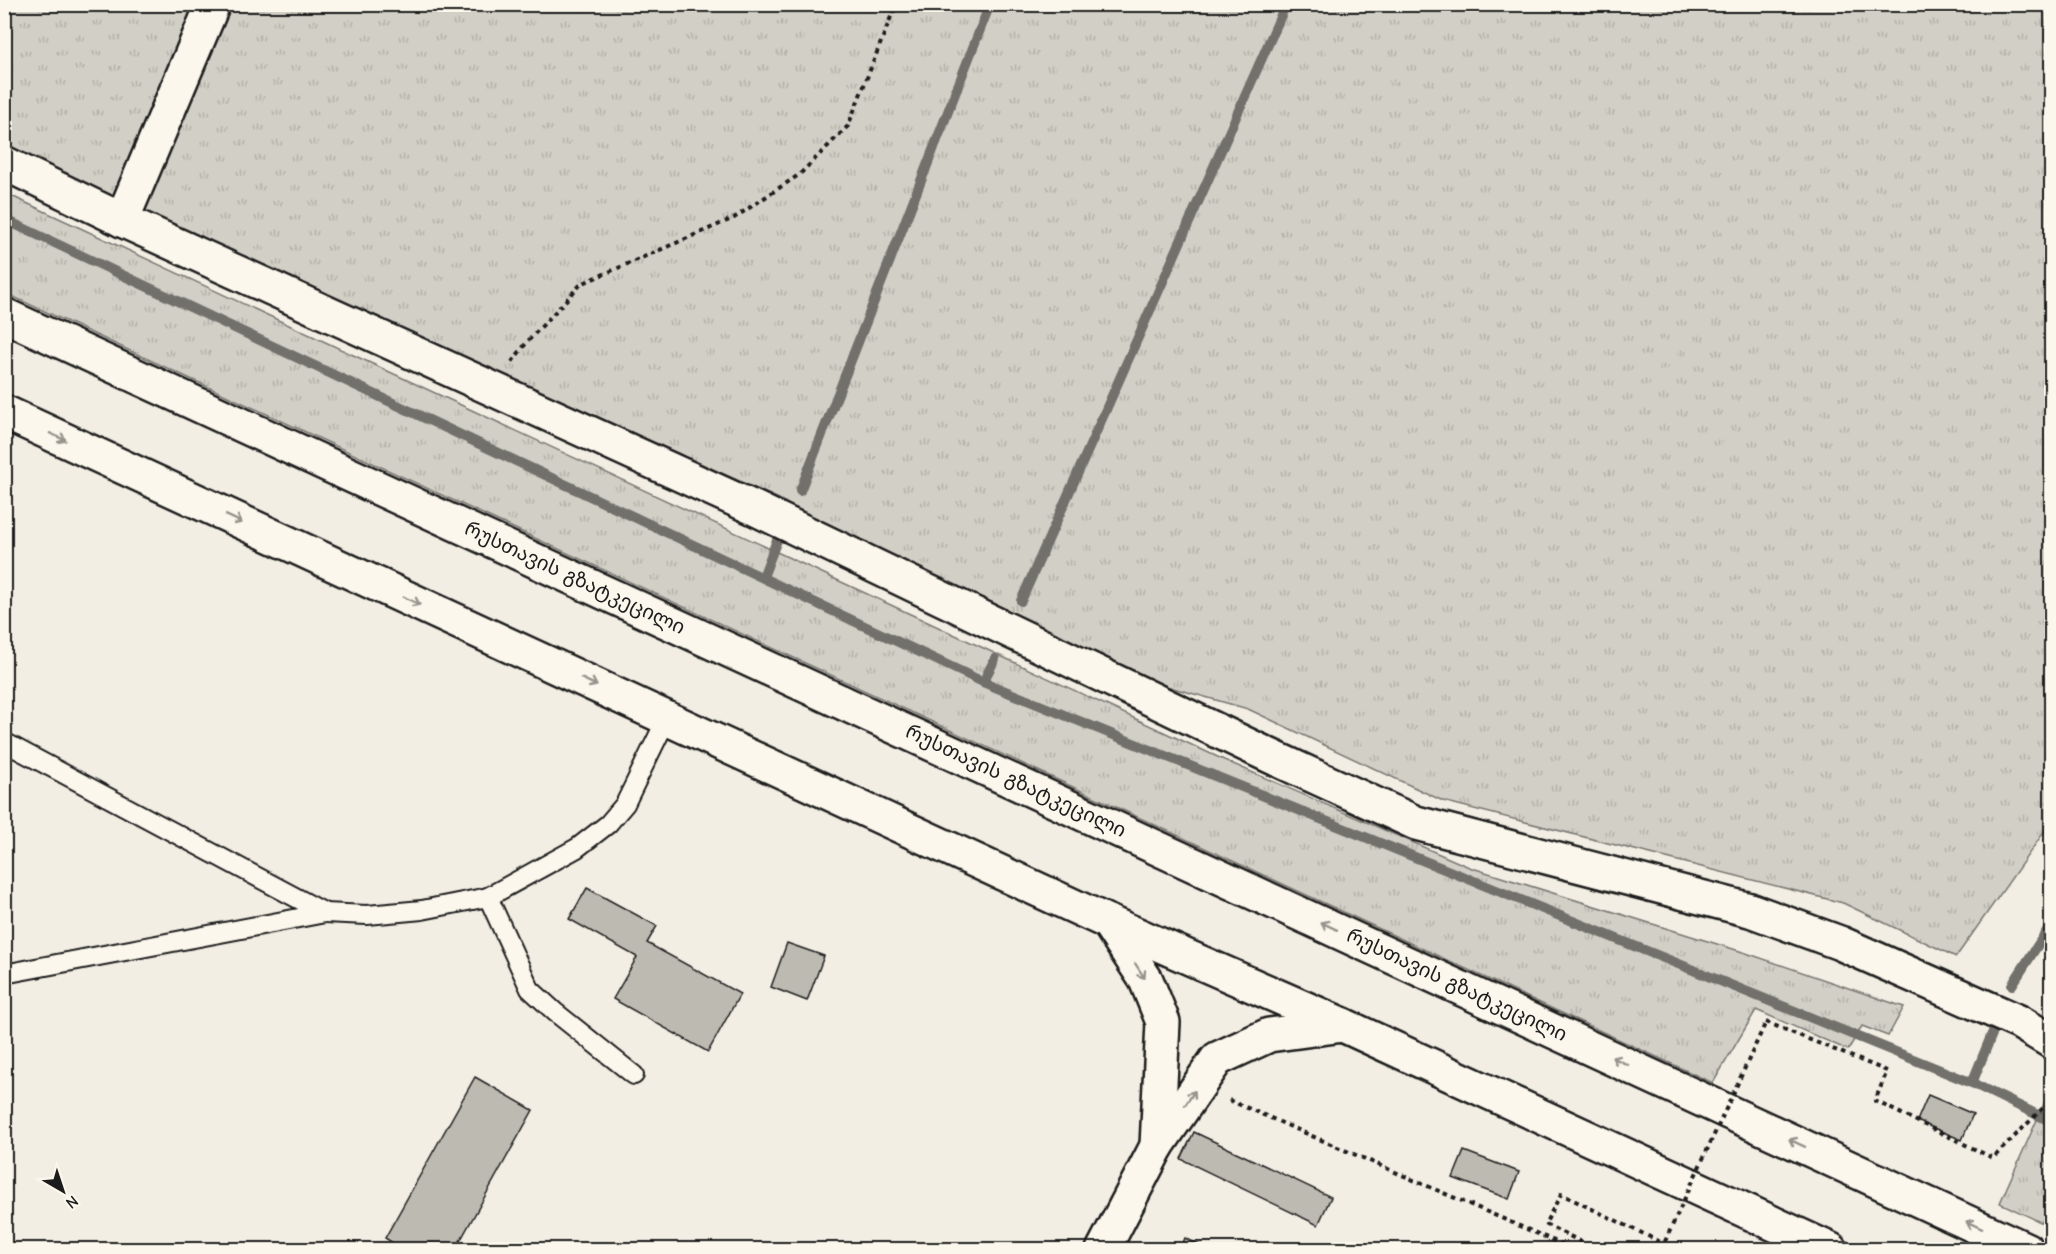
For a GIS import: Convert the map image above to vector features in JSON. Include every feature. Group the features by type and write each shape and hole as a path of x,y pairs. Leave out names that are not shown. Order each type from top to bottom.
{"main road":[{"path":"122,220 213,4"},
{"path":"4,163 122,220 754,508 1266,754 1416,823 1750,910 1840,943 1998,1012 2052,1042"},
{"name":"რუსთავის გზატკეცილი","path":"4,315 2027,1250"},
{"path":"4,412 1108,922 1343,1024 1831,1250"},
{"path":"1108,922 1146,980 1163,1022 1157,1146"},
{"path":"1103,1250 1157,1146 1217,1059 1269,1035 1343,1024"}],"lane":[{"path":"4,974 325,913 368,915 422,910 488,897 577,848 608,824 625,804 667,718"},
{"path":"4,742 325,913"},
{"path":"488,897 530,989 634,1076"}],"path":[{"path":"492,388 527,342 581,284 734,218 800,174 848,126 896,4"},
{"path":"1661,1250 1766,1022 1887,1071 1875,1101 1993,1158 2052,1099"},
{"path":"1198,1086 1575,1250"},
{"path":"1598,1250 1545,1224 1561,1194 1677,1250"}],"green space":[{"path":"4,5 2051,5 2051,822 1956,957 1843,903 1443,801 1248,709 1098,667 871,563 779,499 468,358 283,283 5,146"},
{"path":"5,193 1224,760 1469,867 1746,953 1904,1007 1888,1036 1862,1026 1848,1050 1756,1010 1713,1083 5,293"},
{"path":"2048,1095 2052,1096 2051,1227 2000,1203"}],"building":[{"path":"587,888 657,926 647,943 740,994 708,1052 613,999 637,957 569,919"},
{"path":"787,943 824,956 807,1001 771,987"},
{"path":"475,1077 533,1110 455,1250 404,1250 385,1238"},
{"path":"1928,1095 1973,1114 1962,1140 1917,1121"},
{"path":"1194,1132 1331,1197 1318,1225 1181,1159"},
{"path":"1464,1151 1519,1172 1509,1199 1453,1178"},
{"path":"1185,1238 1210,1250 1180,1250"}],"waterway":[{"path":"800,491 990,4"},
{"path":"1021,601 1286,4"},
{"path":"4,219 983,682 1972,1083 2052,1122"},
{"path":"763,577 777,540"},
{"path":"983,682 995,659"},
{"path":"2012,985 2052,923"},
{"path":"1972,1083 1992,1034"}]}
